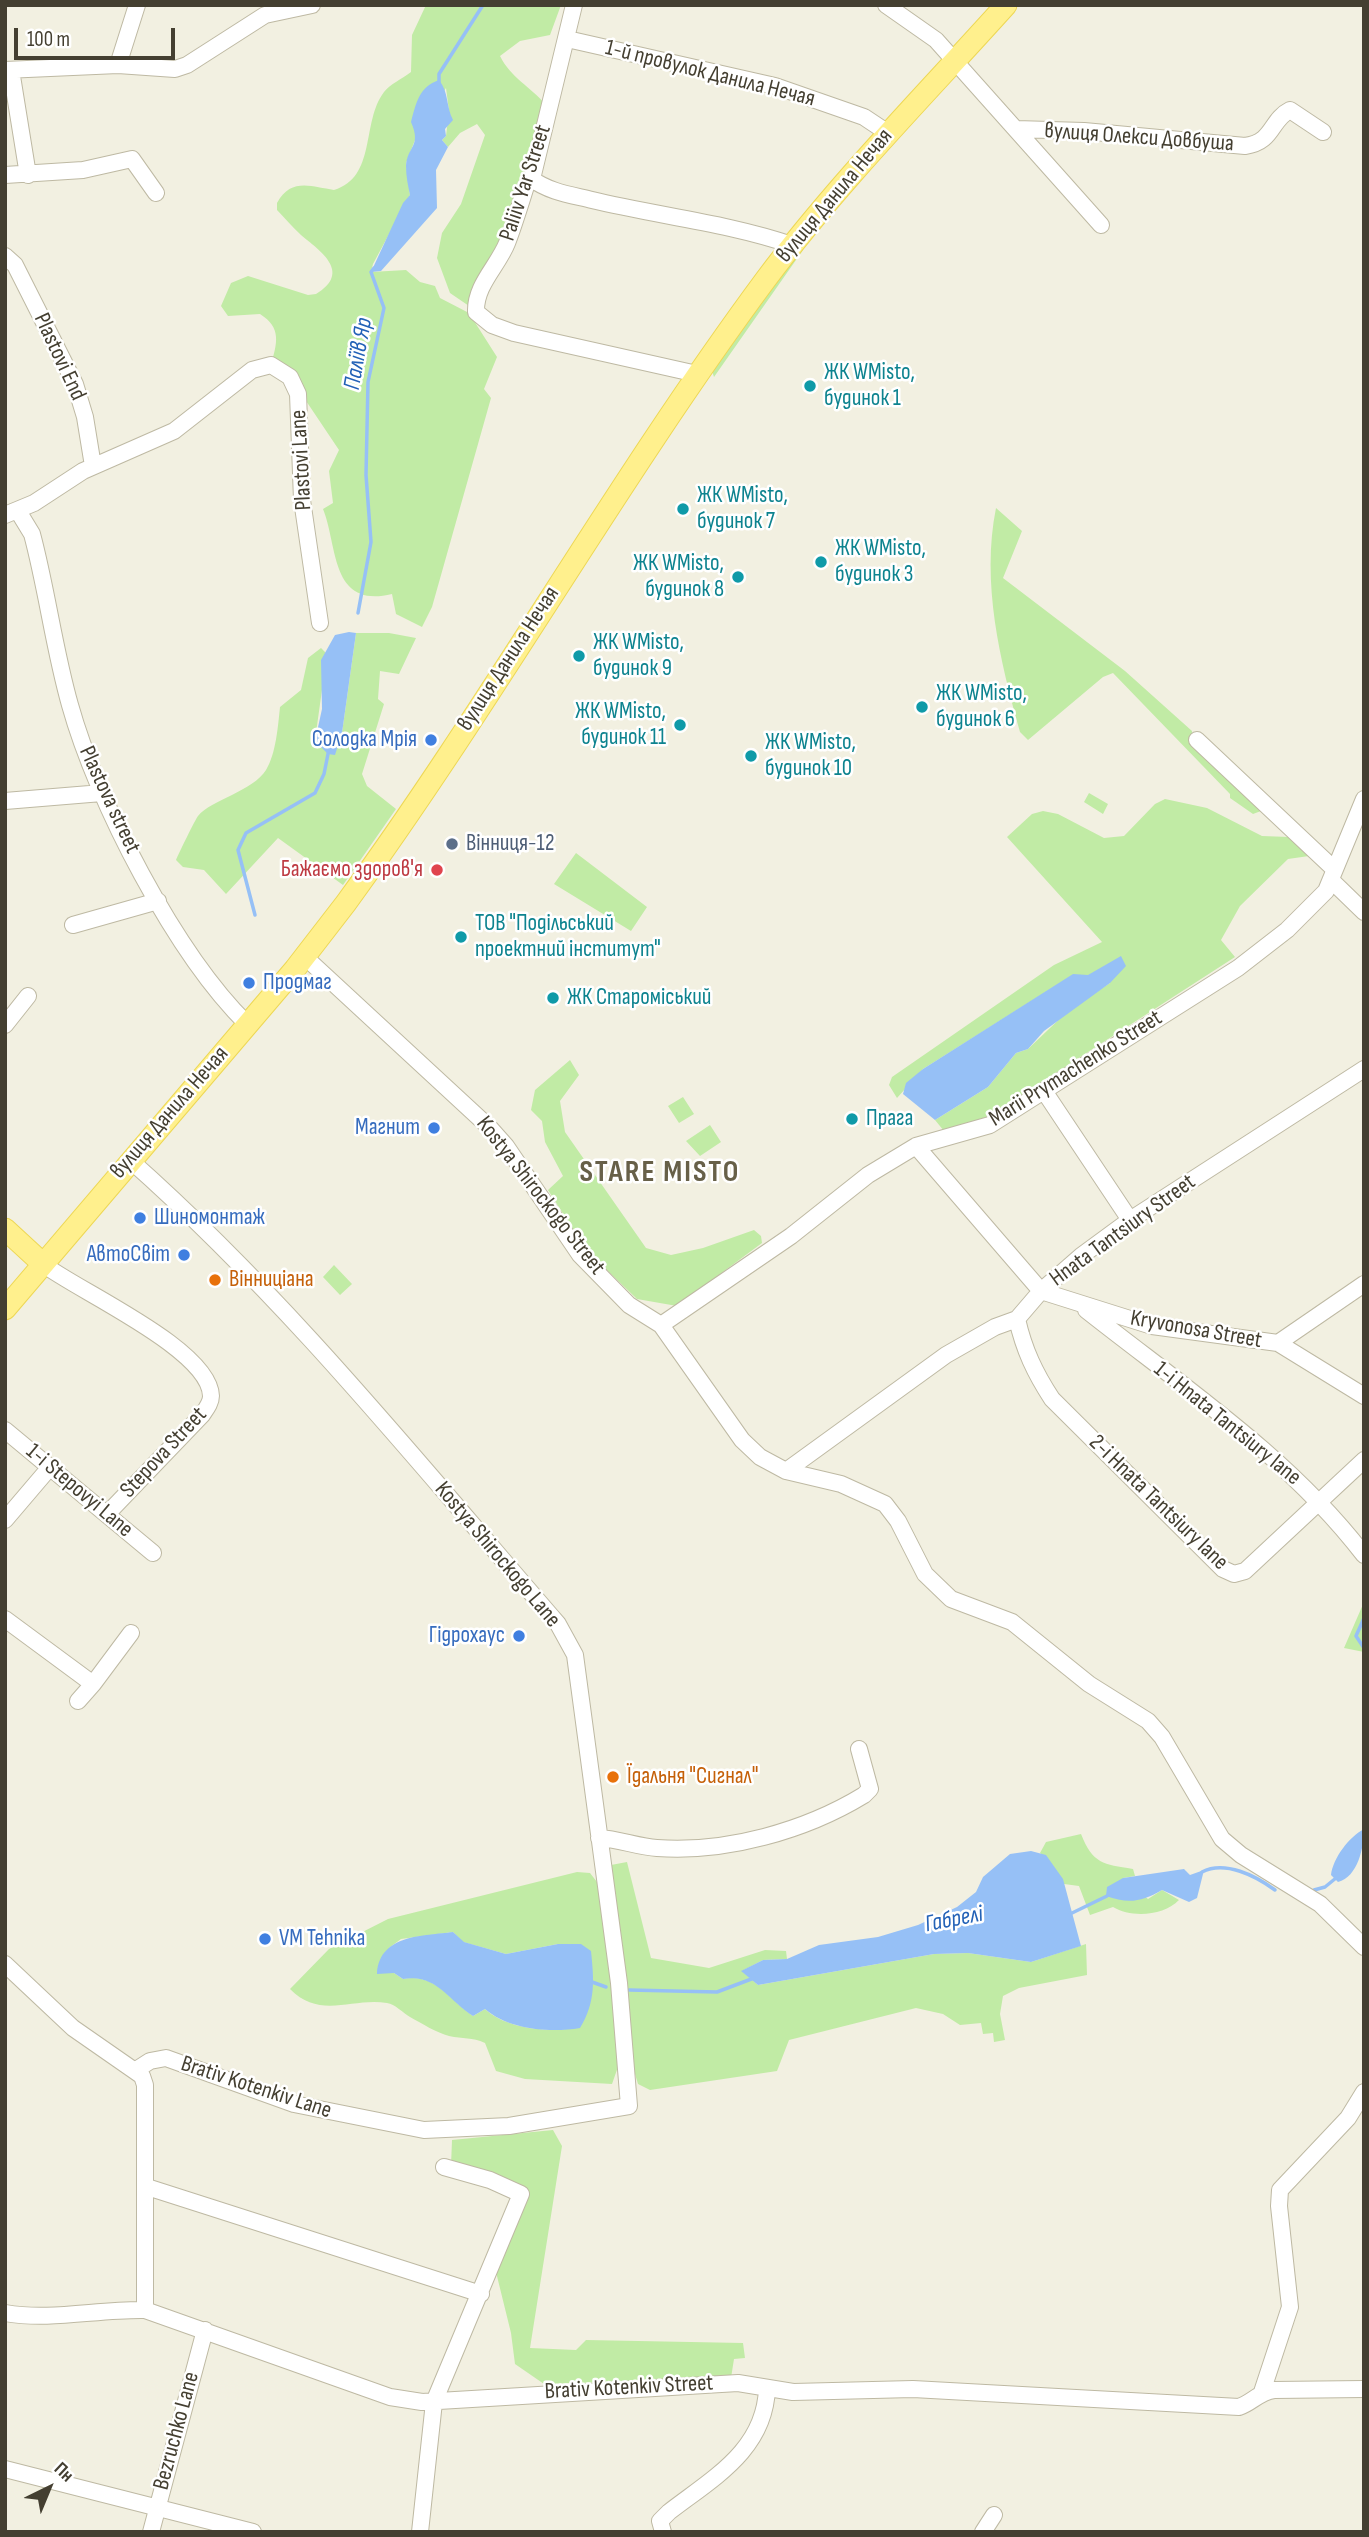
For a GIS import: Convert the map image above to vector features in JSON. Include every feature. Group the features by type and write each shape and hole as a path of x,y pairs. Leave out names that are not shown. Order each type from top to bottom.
{"main road":[{"name":"вулиця Данила Нечая","path":"5,1309 304,957 406,816 698,374 792,245 888,133 1006,5"},
{"path":"5,1229 43,1264"}],"street":[{"path":"118,65 137,5"},
{"path":"28,175 8,70 118,65 175,69 187,65 265,15 312,5"},
{"name":"Paliiv Yar Street","path":"574,5 568,39 532,179 526,186 506,246 488,273 475,303 480,318 514,333 698,374"},
{"name":"вулиця Олекси Довбуша","path":"886,5 936,40 1101,225"},
{"name":"1-й провулок Данила Нечая","path":"568,39 775,86 864,117 888,133"},
{"name":"вулиця Олекси Довбуша","path":"1016,129 1084,131 1245,146 1256,144 1269,135 1290,110 1323,132"},
{"path":"5,175 83,170 132,159 156,193"},
{"path":"532,179 543,188 620,207 703,221 792,245"},
{"name":"Plastovi End","path":"5,256 15,265 75,384 85,417 93,466"},
{"name":"Plastovi Lane","path":"11,513 93,466 174,431 252,370 271,365 284,372 295,384 300,402 302,500 320,623"},
{"name":"Plastova street","path":"11,513 32,534 69,704 90,768 158,901 213,987 247,1024"},
{"path":"1197,740 1337,880 1364,912"},
{"path":"5,801 102,793"},
{"name":"Marii Prymachenko Street","path":"661,1325 791,1236 841,1194 916,1146 990,1125 1238,968 1287,930 1337,880 1364,799"},
{"path":"1337,880 1364,896"},
{"path":"74,925 158,901"},
{"name":"Kostya Shirockogo Street","path":"304,957 472,1109 506,1146 580,1255 629,1304 661,1325 742,1440 761,1457 786,1471 841,1484 885,1504 898,1521 925,1574 951,1599 1012,1622 1090,1684 1148,1721 1162,1737 1222,1839 1288,1886 1320,1904 1364,1947"},
{"path":"5,1026 28,996"},
{"name":"Hnata Tantsiury Street","path":"786,1471 946,1355 995,1326 1017,1319 1041,1291 1081,1256 1130,1220 1364,1069"},
{"path":"1044,1091 1130,1220"},
{"path":"916,1146 1041,1291"},
{"name":"Kostya Shirockogo Lane","path":"130,1160 270,1293 319,1345 558,1624 575,1655 619,1983 629,2106"},
{"name":"Stepova Street","path":"43,1264 133,1317 166,1341 192,1365 210,1390 209,1405 202,1415 108,1513"},
{"path":"1278,1343 1364,1284"},
{"name":"Kryvonosa Street","path":"1041,1291 1061,1295 1079,1304 1152,1326 1278,1343 1364,1396"},
{"name":"1-i Hnata Tantsiury lane","path":"1079,1304 1240,1432 1318,1500 1364,1555"},
{"name":"2-i Hnata Tantsiury lane","path":"1017,1319 1033,1370 1052,1399 1223,1569 1234,1574 1245,1571 1318,1500 1364,1460"},
{"name":"1-i Stepovyi Lane","path":"5,1430 153,1553"},
{"path":"5,1520 51,1466"},
{"path":"5,1619 93,1684"},
{"path":"78,1701 131,1633"},
{"path":"598,1838 625,1840 654,1848 693,1848 765,1838 864,1795 870,1789 859,1749"},
{"path":"5,1964 73,2028 136,2070"},
{"name":"Brativ Kotenkiv Lane","path":"145,2310 145,2085 136,2070 150,2061 166,2058 294,2104 343,2116 439,2131 509,2126 629,2106"},
{"path":"1262,2392 1290,2307 1279,2206 1280,2190 1348,2118 1364,2092"},
{"path":"420,2532 434,2402 521,2194 491,2180 444,2167"},
{"path":"147,2187 481,2294"},
{"name":"Brativ Kotenkiv Street","path":"5,2313 45,2316 105,2309 145,2310 390,2397 434,2402 702,2383 738,2383 793,2392 913,2389 1239,2407 1251,2403 1262,2392 1364,2389"},
{"name":"Bezruchko Lane","path":"151,2532 205,2330"},
{"path":"663,2532 659,2528 660,2521 738,2459 756,2437 763,2420 767,2389"},
{"path":"5,2469 253,2532"},
{"path":"983,2532 994,2515"}],"green space":[{"path":"426,5 561,5 550,35 520,41 500,56 504,64 546,105 530,172 519,180 510,230 469,306 450,293 437,258 442,233 461,204 485,135 477,124 460,133 448,147 442,140 446,136 449,111 446,88 417,135 406,163 410,195 371,272 406,270 420,282 435,286 440,298 469,313 497,357 484,389 491,398 432,607 422,627 396,614 392,594 372,596 357,592 347,583 335,556 323,509 333,503 329,471 339,450 290,377 271,365 276,343 272,325 260,314 228,316 221,306 231,283 248,276 308,295 316,294 327,286 332,278 329,262 277,210 277,203 295,187 310,186 334,190 348,183 357,173 363,161 377,104 387,89 411,72 412,35"},
{"path":"803,250 714,377 712,371 796,251"},
{"path":"996,508 1022,531 1003,578 1125,671 1192,731 1192,740 1261,811 1253,814 1230,798 1230,794 1113,673 1103,677 1028,740 1020,732 1000,649 992,593 992,536"},
{"path":"356,633 389,633 416,638 399,674 380,671 378,699 384,704 362,774 367,786 396,809 343,885 278,838 226,894 204,870 183,867 176,860 187,837 204,810 252,784 266,770 274,748 280,707 301,690 308,658 321,648 327,654 315,740 342,733"},
{"path":"1089,793 1108,804 1103,814 1084,802"},
{"path":"1165,799 1207,808 1262,836 1289,837 1309,856 1288,859 1240,906 1221,940 1235,957 989,1116 944,1131 935,1120 988,1087 1016,1053 1028,1049 1071,1008 1110,983 1088,975 1073,975 923,1069 897,1098 889,1085 892,1077 1054,965 1102,942 1007,837 1032,814 1043,811 1058,814 1104,838 1124,836 1155,804"},
{"path":"576,853 647,907 631,931 554,884"},
{"path":"570,1060 579,1075 560,1101 565,1132 646,1248 671,1255 703,1248 754,1230 761,1236 762,1243 677,1306 637,1299 586,1250 548,1190 563,1176 545,1142 542,1121 531,1110 535,1090"},
{"path":"683,1097 694,1114 679,1123 668,1106"},
{"path":"710,1125 721,1142 700,1156 686,1141"},
{"path":"334,1265 352,1284 340,1295 323,1277"},
{"path":"1364,1602 1364,1652 1344,1648"},
{"path":"1081,1834 1085,1844 1100,1861 1133,1869 1135,1876 1123,1878 1148,1899 1162,1890 1179,1900 1165,1909 1147,1914 1129,1913 1113,1907 1090,1915 1079,1886 1064,1884 1040,1853 1046,1842"},
{"path":"627,1862 651,1958 709,1968 765,1950 786,1951 787,1959 763,1960 742,1971 758,1985 934,1954 968,1953 1031,1962 1086,1944 1087,1975 1019,1988 1003,1996 1000,2014 1005,2040 994,2042 993,2033 983,2034 981,2023 960,2025 943,2014 916,2008 789,2040 777,2071 650,2090 638,2084 635,2074 619,2064 612,2084 525,2079 496,2071 485,2043 439,2033 390,2004 374,2002 325,2005 301,1998 290,1989 329,1949 388,1919 577,1872 590,1873 597,1882 605,1930 611,1865","holes":["453,1932 463,1942 506,1954 558,1944 580,2027 556,2030 518,2026 505,2022 485,2009 473,2016 433,1984 414,1978 403,1979 394,1973 389,1948 401,1939"]},
{"path":"553,2130 562,2146 530,2348 576,2350 586,2340 743,2343 745,2358 734,2359 731,2378 544,2384 515,2364 511,2333 495,2268 526,2193 451,2166 452,2140"}],"water":[{"path":"439,80 453,120 445,129 446,136 442,140 448,147 436,170 437,208 381,271 371,272 403,203 410,195 406,166 415,142 411,122 417,102 427,87"},
{"path":"356,633 342,733 335,755 328,754 315,741 322,709 321,660 335,635"},
{"path":"1121,956 1126,966 1110,983 1044,1031 1028,1049 1016,1053 988,1087 935,1120 903,1094 906,1083 923,1069 1073,974 1088,975"},
{"path":"1364,1829 1363,1844 1355,1868 1345,1879 1338,1882 1331,1875 1338,1855 1347,1843"},
{"path":"1031,1851 1046,1855 1063,1879 1081,1946 1031,1962 968,1953 934,1954 758,1985 741,1971 763,1960 787,1959 819,1945 878,1937 918,1925 957,1907 976,1892 983,1877 1010,1854"},
{"path":"1184,1869 1190,1875 1204,1870 1197,1898 1189,1902 1162,1890 1135,1900 1106,1896 1107,1887 1123,1878"},
{"path":"453,1932 464,1942 506,1954 558,1944 581,1944 591,1951 593,1991 589,2009 580,2028 544,2030 518,2026 485,2009 473,2016 441,1989 424,1980 403,1979 394,1973 377,1974 380,1961 394,1944 417,1936"}],"waterway":[{"name":"Паліїв Яр","path":"439,84 439,74 483,5"},
{"name":"Паліїв Яр","path":"358,613 371,542 366,475 368,382 384,308 371,272 374,268"},
{"name":"Паліїв Яр","path":"255,915 238,850 246,833 315,793 324,774 329,749"},
{"path":"1364,1618 1356,1636 1364,1648"},
{"name":"Габрелі","path":"1202,1872 1220,1868 1240,1871 1275,1890"},
{"name":"Габрелі","path":"1314,1890 1325,1887 1336,1878"},
{"name":"Габрелі","path":"1070,1914 1107,1896"},
{"name":"Габрелі","path":"629,1990 717,1992 754,1978"},
{"name":"Габрелі","path":"592,1982 606,1987"}],"place":[{"name":"ЖК WMisto, будинок 1","path":"810,386"},
{"name":"ЖК WMisto, будинок 7","path":"683,509"},
{"name":"ЖК WMisto, будинок 3","path":"821,562"},
{"name":"ЖК WMisto, будинок 8","path":"738,577"},
{"name":"ЖК WMisto, будинок 9","path":"579,656"},
{"name":"ЖК WMisto, будинок 6","path":"922,707"},
{"name":"ЖК WMisto, будинок 11","path":"680,725"},
{"name":"Солодка Мрія","path":"431,740"},
{"name":"ЖК WMisto, будинок 10","path":"751,756"},
{"name":"Вінниця-12","path":"452,844"},
{"name":"Бажаємо здоров'я","path":"437,870"},
{"name":"ТОВ \"Подільський проектний інститут\"","path":"461,937"},
{"name":"Продмаг","path":"249,983"},
{"name":"ЖК Староміський","path":"553,998"},
{"name":"Прага","path":"852,1119"},
{"name":"Магнит","path":"434,1128"},
{"name":"Шиномонтаж","path":"140,1218"},
{"name":"АвтоСвіт","path":"184,1255"},
{"name":"Вінниціана","path":"215,1280"},
{"name":"Гідрохаус","path":"519,1636"},
{"name":"Їдальня \"Сигнал\"","path":"613,1777"},
{"name":"VM Tehnika","path":"265,1939"}],"district":[{"name":"STARE MISTO","path":"660,1173"}]}
